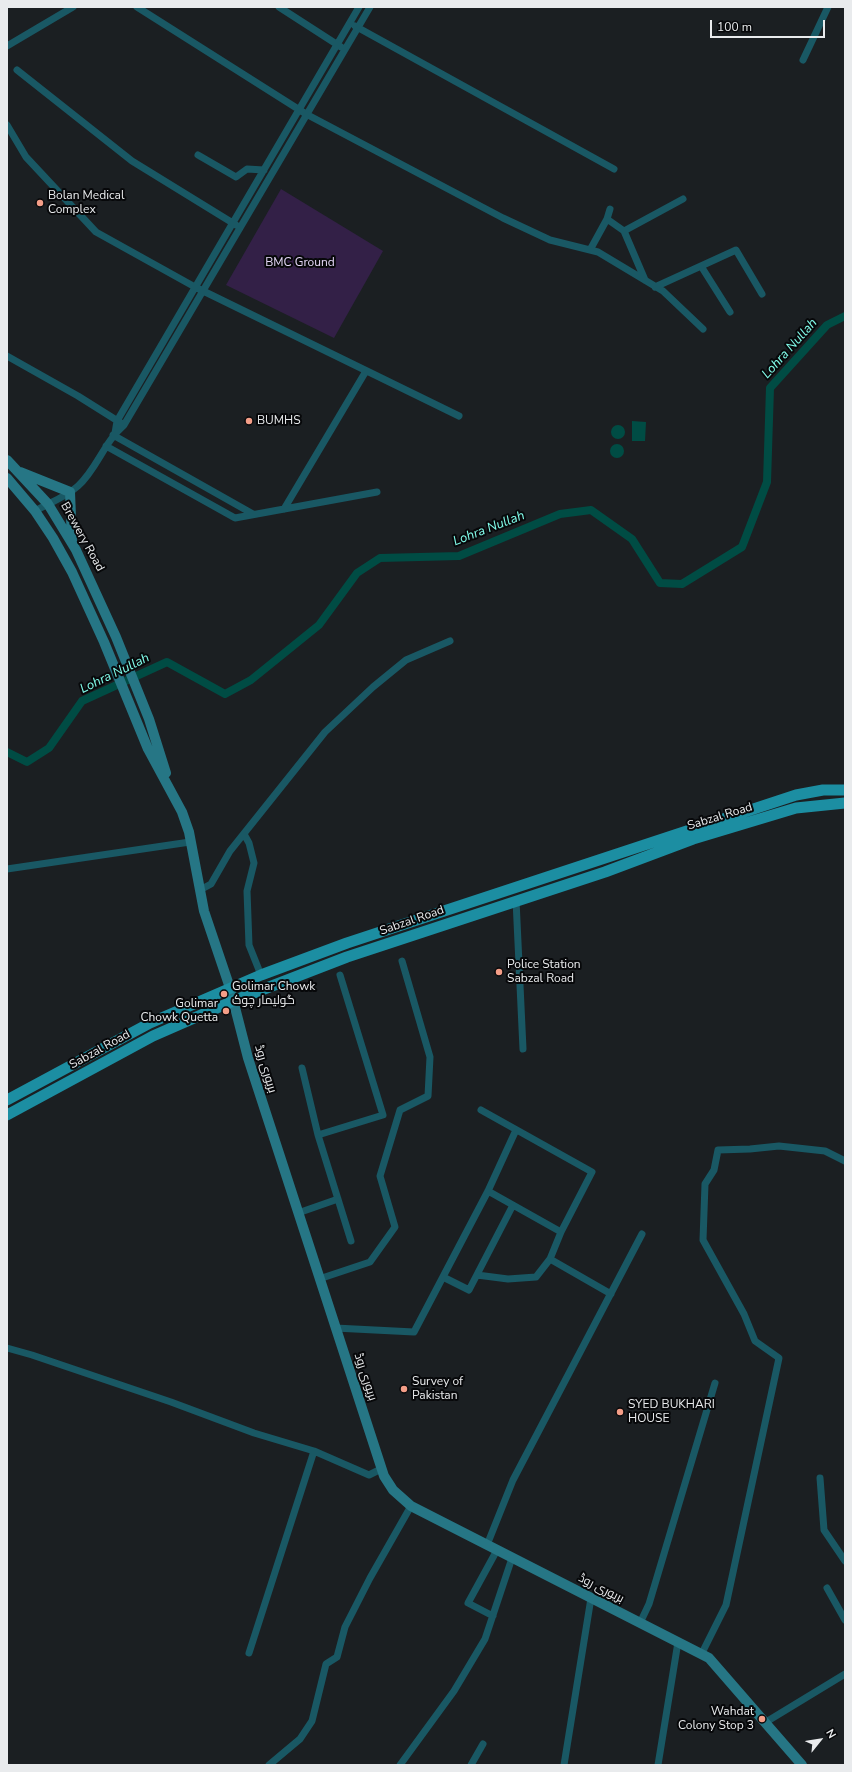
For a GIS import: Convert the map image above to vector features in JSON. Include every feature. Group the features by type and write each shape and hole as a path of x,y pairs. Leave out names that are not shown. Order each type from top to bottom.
{"main road":[{"name":"Brewery Road","path":"7,460 48,504 72,543 116,637 149,719 172,792"},
{"path":"17,471 70,492 72,543"},
{"path":"7,478 35,511 53,538 72,572 104,642 148,749 172,792"},
{"name":"Sabzal Road","path":"7,1100 130,1033 261,975 347,943 796,795 823,790 845,790"},
{"name":"بریوری روڈ","path":"172,792 182,812 190,842 204,911 230,988 248,1058 381,1469 393,1490 412,1506 709,1658 802,1765"},
{"name":"Sabzal Road","path":"7,1115 153,1036 233,1001 347,957 516,900 605,872 693,839 796,808 845,804"},
{"path":"488,896 493,908"}],"street":[{"path":"7,46 73,7"},
{"path":"137,7 306,114 503,218 550,240 598,252 663,291 703,329"},
{"path":"279,7 344,49"},
{"path":"114,434 117,421 359,7"},
{"path":"35,511 78,486 88,476 114,434 124,425 370,7"},
{"path":"802,60 828,7"},
{"path":"349,23 614,169"},
{"path":"17,70 132,161 240,227"},
{"path":"7,125 26,157 96,232 195,288 459,416"},
{"path":"198,155 236,177 247,169 264,170"},
{"path":"624,231 683,199"},
{"path":"590,250 607,219 610,209"},
{"path":"607,219 624,231 645,280"},
{"path":"655,287 736,250 762,294"},
{"path":"701,266 730,312"},
{"path":"7,356 78,396 124,425"},
{"path":"284,509 366,371"},
{"path":"114,434 253,514"},
{"path":"106,446 235,518 377,492"},
{"path":"200,890 211,884 230,850 325,732 373,687 406,660 450,641"},
{"path":"244,834 250,843 254,863 247,891 249,946 261,975"},
{"path":"7,869 190,842"},
{"path":"516,900 523,1049"},
{"path":"319,1279 370,1262 395,1227 380,1176 400,1110 428,1096 430,1057 402,961"},
{"path":"318,1135 383,1115 340,975"},
{"path":"302,1068 318,1135 351,1241"},
{"path":"477,1275 508,1279 536,1277 550,1258 561,1232 592,1172 481,1110"},
{"path":"335,1328 414,1332 488,1191 516,1130"},
{"path":"701,1655 726,1605 779,1358 755,1341 744,1314 703,1240 705,1184 714,1170 718,1150 779,1146 825,1151 845,1161"},
{"path":"488,1191 561,1232"},
{"path":"298,1213 338,1199"},
{"path":"443,1277 469,1290 513,1205"},
{"path":"487,1545 513,1480 642,1234"},
{"path":"550,1258 611,1294"},
{"path":"7,1348 38,1356 171,1402 254,1433 314,1451 369,1475 381,1469"},
{"path":"640,1623 649,1604 715,1383"},
{"path":"250,1653 314,1451"},
{"path":"820,1478 824,1530 845,1562"},
{"path":"269,1765 300,1740 312,1720 326,1664 337,1657 345,1626 370,1578 412,1506"},
{"path":"493,1616 468,1603 497,1550"},
{"path":"400,1765 454,1691 485,1640 512,1558"},
{"path":"827,1588 845,1620"},
{"path":"564,1765 591,1598"},
{"path":"658,1765 678,1642"},
{"path":"766,1722 845,1674"},
{"path":"471,1765 483,1744"}],"green space":[{"name":"BMC Ground","path":"281,189 383,251 334,338 226,285"}],"shaded area":[{"path":"632,421 646,422 645,441 632,441"},
{"path":"615,425 621,425 625,429 625,435 621,439 615,439 611,435 611,429"},
{"path":"614,444 620,444 624,448 624,454 620,458 614,458 610,454 610,448"}],"waterway":[{"name":"Lohra Nullah","path":"7,752 27,762 49,748 82,701 167,662 225,694 251,680 319,625 357,573 380,558 459,556 560,514 591,510 632,539 660,583 682,584 742,547 767,482 770,388 827,325 845,316"}],"place":[{"name":"Bolan Medical Complex","path":"40,203"},
{"name":"BUMHS","path":"249,421"},
{"name":"Police Station Sabzal Road","path":"499,972"},
{"name":"Golimar Chowk گولیمار چوک","path":"224,994"},
{"name":"Golimar Chowk Quetta","path":"226,1011"},
{"name":"Survey of Pakistan","path":"404,1389"},
{"name":"SYED BUKHARI HOUSE","path":"620,1412"},
{"name":"Wahdat Colony Stop 3","path":"762,1719"}]}
